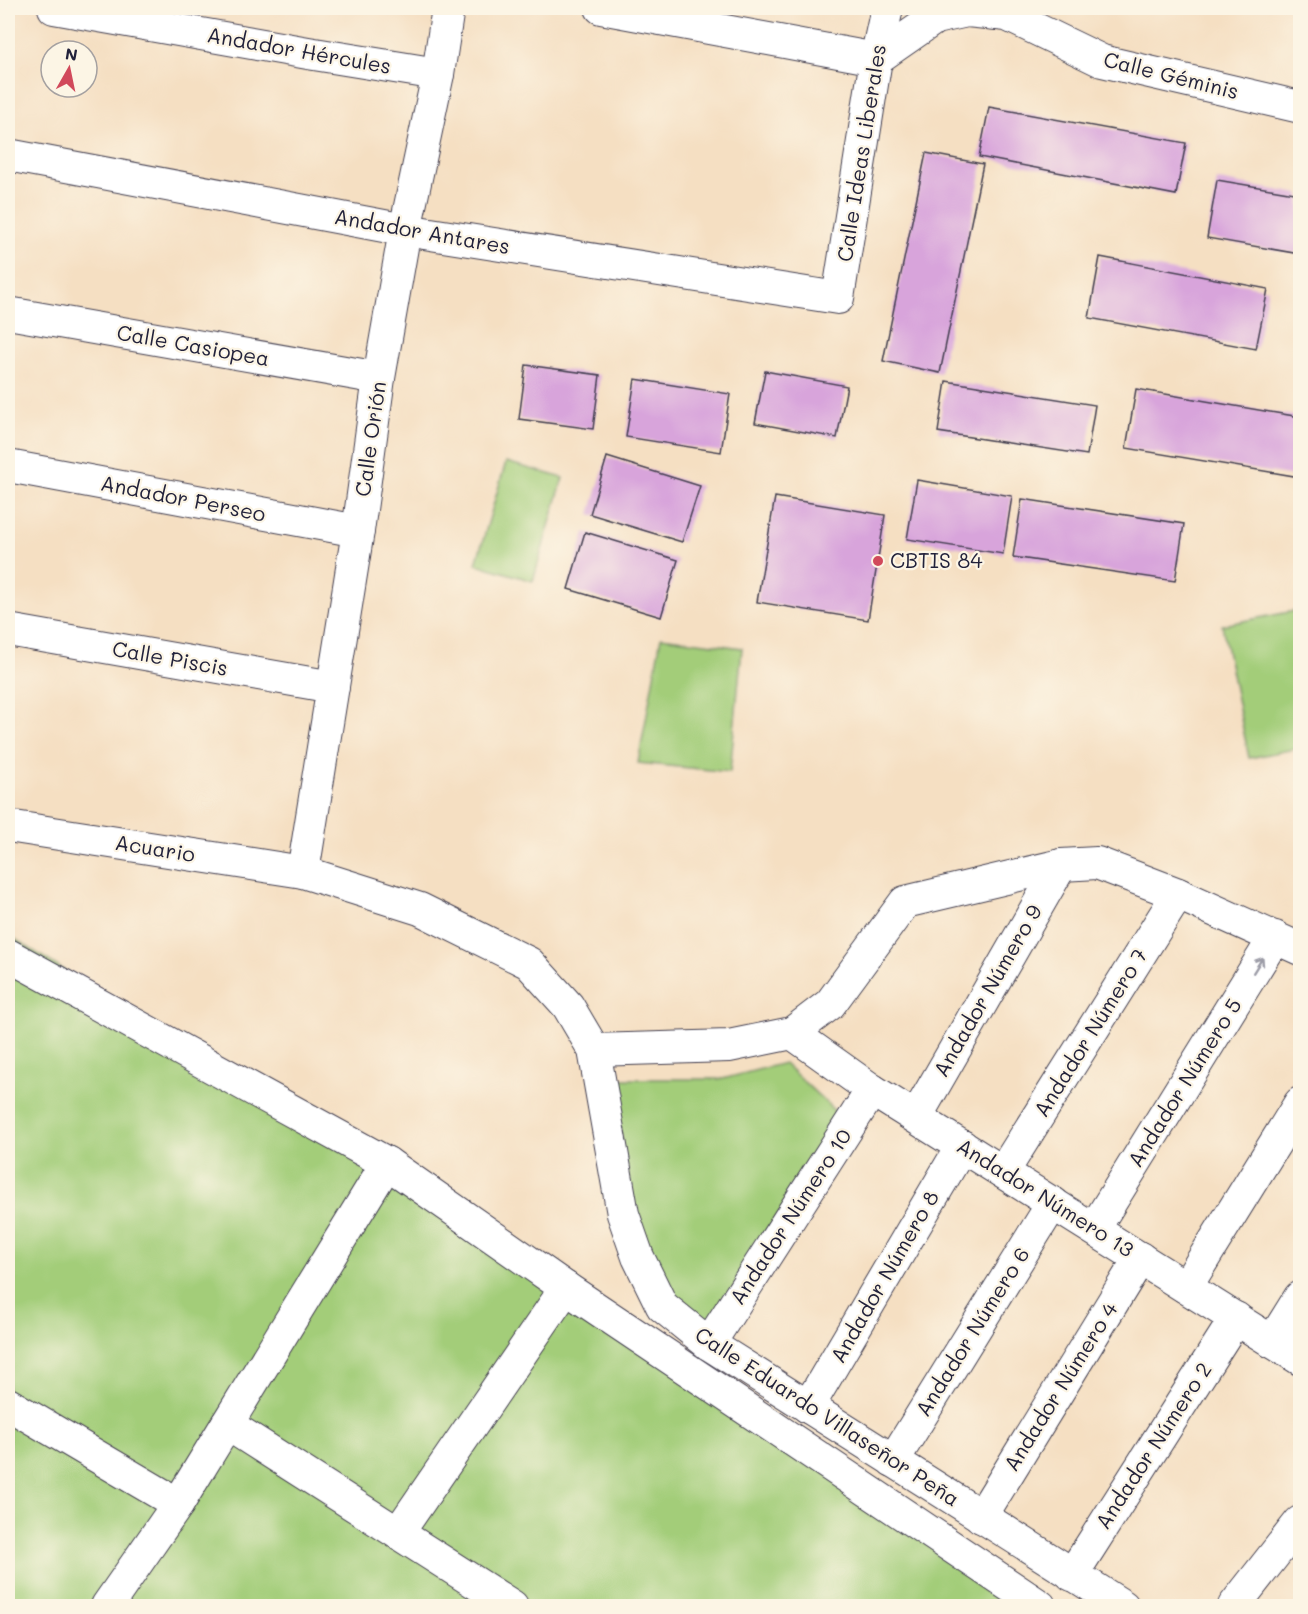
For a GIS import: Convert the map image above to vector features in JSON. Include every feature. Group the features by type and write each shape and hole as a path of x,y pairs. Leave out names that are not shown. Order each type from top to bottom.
{"street":[{"name":"Andador Hércules","path":"54,8 438,74"},
{"path":"601,8 876,59"},
{"name":"Calle Ideas Liberales","path":"838,298 876,59 887,8"},
{"name":"Calle Orión","path":"303,872 358,531 379,378 405,230 438,74 455,10"},
{"name":"Calle Géminis","path":"876,59 935,18 967,11 1007,15 1102,61 1300,107"},
{"name":"Andador Antares","path":"8,155 405,230 838,298"},
{"name":"Calle Casiopea","path":"8,313 379,378"},
{"name":"Andador Perseo","path":"8,466 358,531"},
{"name":"Calle Piscis","path":"8,630 333,687"},
{"name":"Acuario","path":"8,826 303,872"},
{"path":"594,1050 729,1046 792,1033 830,1004 905,902 1061,865 1097,863 1178,894 1288,943"},
{"name":"Andador Número 9","path":"916,1117 1061,865"},
{"name":"Calle Eduardo Villaseñor Peña","path":"303,872 420,909 529,963 568,1006 594,1050 623,1214 638,1257 663,1306 709,1344 1123,1606"},
{"name":"Andador Número 7","path":"1003,1172 1178,894"},
{"name":"Andador Número 5","path":"1094,1229 1288,943"},
{"path":"8,955 387,1163 566,1288 1040,1606"},
{"name":"Andador Número 13","path":"792,1033 872,1090 1300,1359"},
{"name":"Andador Número 10","path":"709,1344 872,1090"},
{"path":"1186,1287 1300,1103"},
{"name":"Andador Número 8","path":"808,1407 962,1146"},
{"path":"107,1606 178,1504 387,1163"},
{"name":"Andador Número 6","path":"893,1461 1053,1203"},
{"name":"Andador Número 4","path":"981,1517 1140,1258"},
{"path":"398,1533 566,1288"},
{"path":"1272,1342 1300,1297"},
{"name":"Andador Número 2","path":"1072,1575 1236,1318"},
{"path":"8,1404 178,1504"},
{"path":"227,1424 512,1606"},
{"path":"1234,1606 1300,1522"}],"green space":[{"path":"506,462 563,478 533,581 476,564"},
{"path":"1300,610 1300,748 1249,758 1222,625"},
{"path":"661,637 742,648 730,772 638,763"},
{"path":"10,936 1055,1606 8,1606 8,940"},
{"path":"784,1063 840,1116 706,1333 642,1259 611,1079 723,1079"}],"building":[{"path":"989,107 1186,143 1176,195 979,157"},
{"path":"926,153 983,164 940,373 883,361"},
{"path":"1217,180 1300,194 1300,254 1207,238"},
{"path":"1100,257 1268,289 1256,349 1089,318"},
{"path":"526,365 600,375 593,429 519,419"},
{"path":"765,371 847,386 837,438 755,423"},
{"path":"635,379 730,394 721,452 626,437"},
{"path":"946,381 1095,405 1087,455 938,432"},
{"path":"1136,389 1300,417 1300,477 1126,448"},
{"path":"607,457 700,486 682,542 590,514"},
{"path":"917,480 1012,496 1003,554 907,539"},
{"path":"775,497 885,515 868,620 757,602"},
{"path":"1022,499 1184,524 1175,581 1013,557"},
{"path":"585,532 678,560 661,617 568,589"}],"place":[{"name":"CBTIS 84","path":"878,561"}]}
